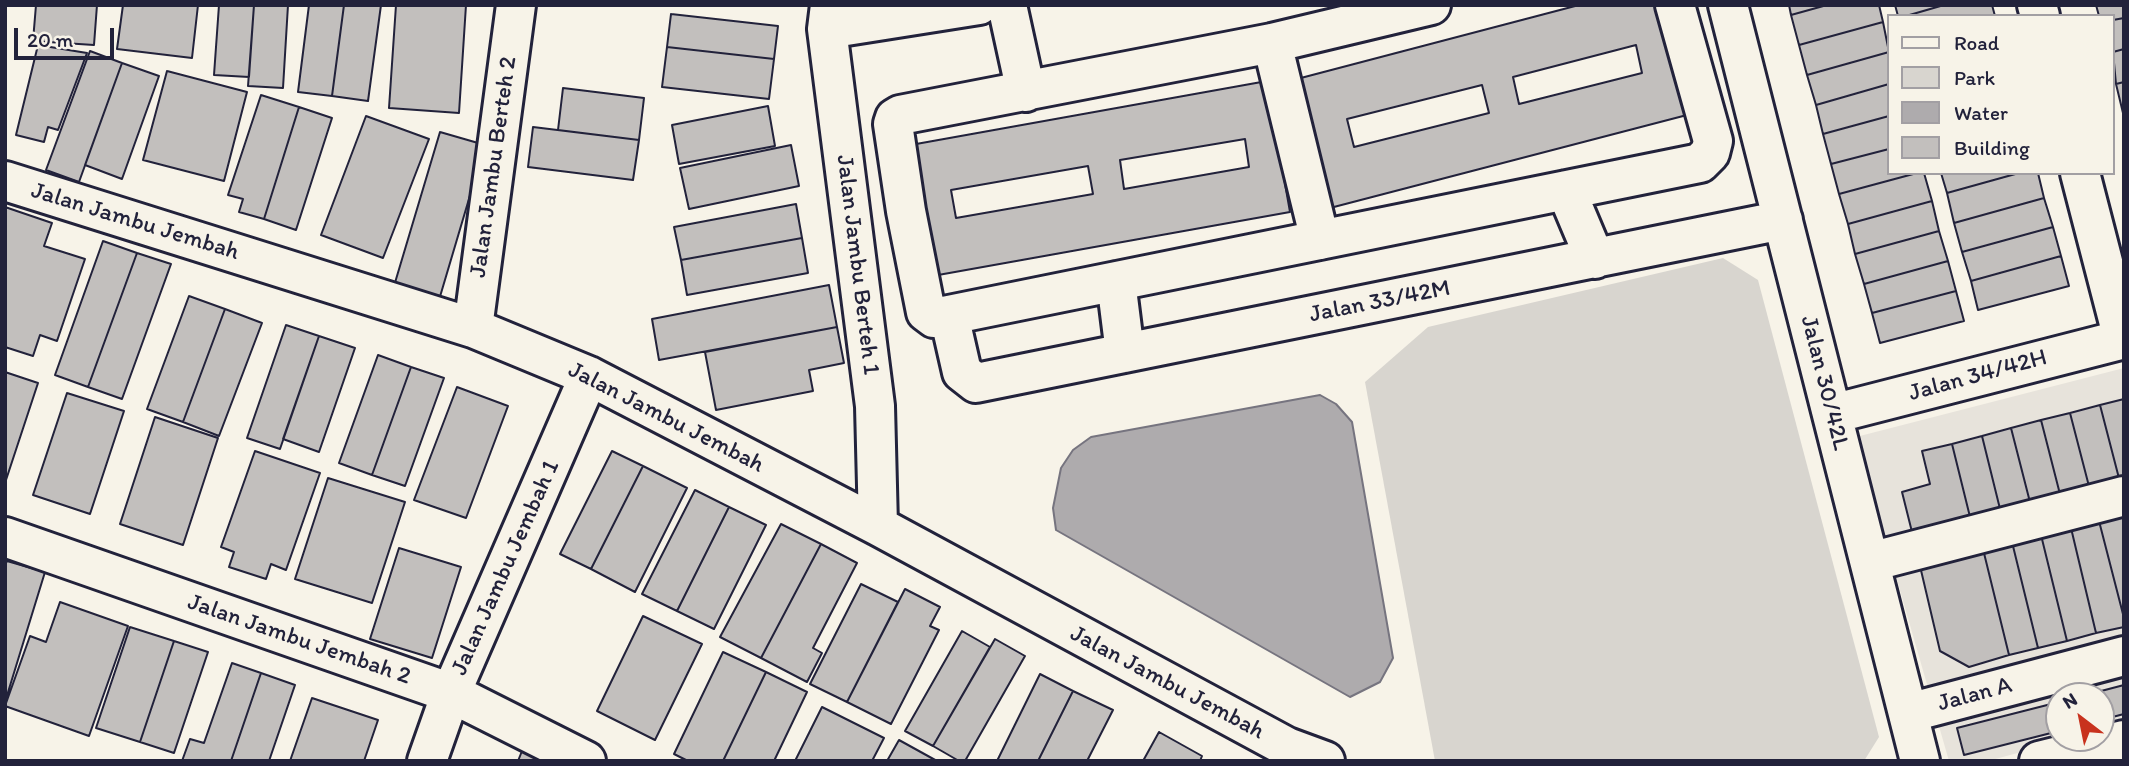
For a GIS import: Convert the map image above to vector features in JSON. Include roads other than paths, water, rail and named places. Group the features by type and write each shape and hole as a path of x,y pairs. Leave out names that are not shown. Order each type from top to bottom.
{"street":[{"name":"Jalan Jambu Berteh 2","path":"473,328 516,5"},
{"path":"828,17 979,5"},
{"path":"1007,5 1026,92"},
{"path":"1431,5 1272,43 895,118 893,124 906,211 926,312 934,317 948,315 1700,163 1710,153 1713,141 1675,5"},
{"name":"Jalan 30/42L","path":"1728,5 1920,761"},
{"name":"Jalan Jambu Berteh 1","path":"828,17 875,406 878,526"},
{"path":"1272,43 1320,240"},
{"path":"2081,175 2123,339"},
{"name":"Jalan Jambu Jembah","path":"5,181 473,328 589,376 878,526 1284,754"},
{"path":"1566,190 1595,259"},
{"name":"Jalan 33/42M","path":"948,315 962,373 976,383 1783,220"},
{"path":"1116,281 1125,353"},
{"name":"Jalan 34/42H","path":"1832,414 2123,339"},
{"name":"Jalan Jambu Jembah 1","path":"427,761 451,693 589,376"},
{"path":"1870,562 2124,496"},
{"name":"Jalan Jambu Jembah 2","path":"5,537 451,693 586,761"},
{"name":"Jalan A","path":"1908,713 2124,656"},
{"path":"2039,761 2124,740"},
{"path":"1284,754 1325,761"}],"water":[{"path":"1320,395 1336,404 1352,422 1393,658 1380,682 1350,697 1056,530 1053,508 1061,468 1073,450 1091,437"}]}
